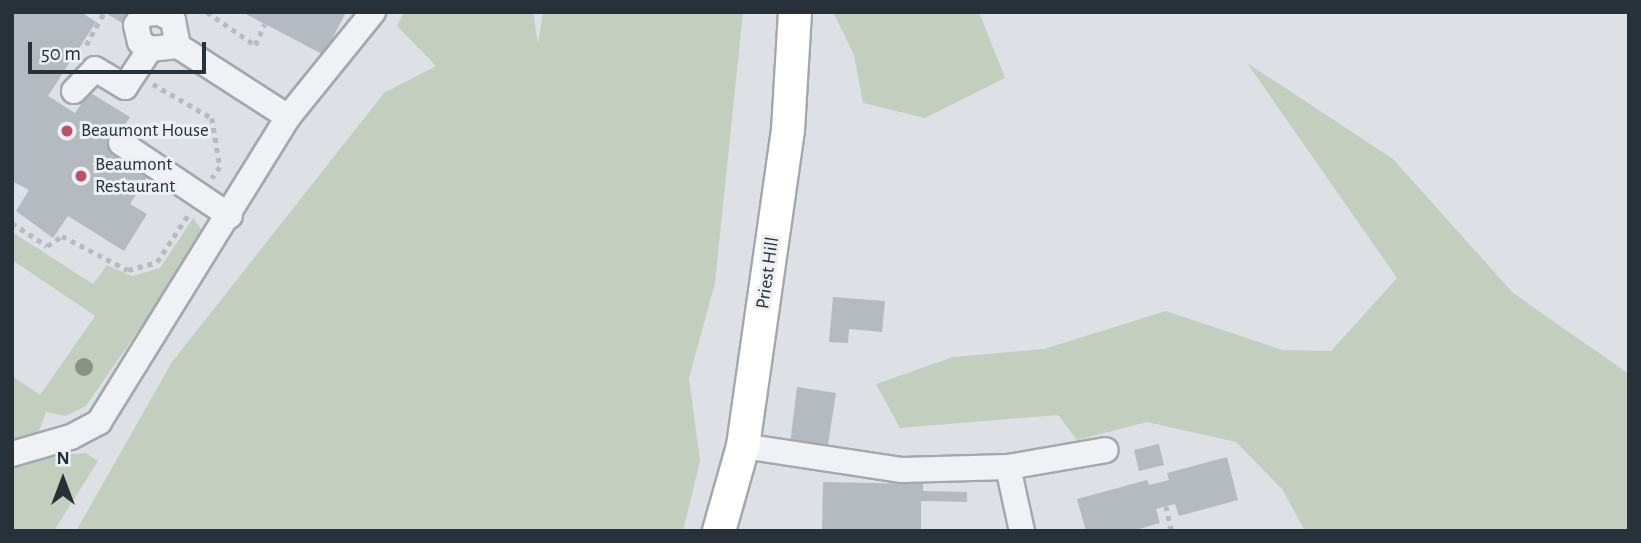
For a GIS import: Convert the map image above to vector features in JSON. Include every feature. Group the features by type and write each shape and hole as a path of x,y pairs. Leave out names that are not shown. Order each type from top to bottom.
{"main road":[{"name":"Priest Hill","path":"719,531 743,446 788,130 795,12"}],"lane":[{"path":"12,454 71,437 99,422 230,216 288,117 373,12"},
{"path":"178,46 173,20 160,13 143,14 136,25 140,42 149,49 178,46 288,117"},
{"path":"74,91 96,69 125,87 149,49"},
{"path":"121,143 230,216"},
{"path":"743,446 902,470 1008,467 1107,450"},
{"path":"1008,467 1022,531"}],"path":[{"path":"86,45 104,12"},
{"path":"208,13 255,45 265,24"},
{"path":"1166,506 1170,530"}],"green space":[{"path":"404,12 533,12 538,43 543,12 743,12 715,283 689,378 700,461 683,531 76,531 172,362 384,93 436,66 397,26"},
{"path":"833,12 979,12 1005,78 925,118 863,103 854,55"},
{"path":"1247,63 1393,159 1513,293 1629,374 1629,531 1305,531 1282,489 1236,442 1147,422 1077,440 1058,415 900,428 876,384 953,357 1044,349 1166,311 1283,350 1331,351 1397,278"},
{"path":"193,218 205,234 86,406 66,416 46,412 38,434 12,442 12,376 40,395 95,316 12,260 12,232 93,284 107,265 132,276 160,268"},
{"path":"86,453 98,461 54,531 12,531 12,468 47,456"}],"building":[{"name":"Beaumont House","path":"12,12 81,12 96,22 48,96 75,113 89,92 130,117 112,144 152,170 130,204 147,214 124,251 68,216 53,238 16,211 29,190 12,181"},
{"path":"104,12 130,12 122,23"},
{"path":"242,12 346,12 324,55"},
{"path":"833,297 885,301 882,332 849,329 848,343 829,342"},
{"path":"797,387 836,393 827,451 790,444"},
{"path":"1159,444 1164,465 1139,471 1134,450"},
{"path":"1227,457 1238,500 1179,516 1175,504 1166,506 1156,509 1160,523 1132,531 1086,531 1077,499 1147,480 1149,485 1169,480 1167,473"},
{"path":"823,482 923,484 923,491 967,492 967,502 921,501 921,531 822,531"}],"place":[{"name":"Beaumont House","path":"67,131"},
{"name":"Beaumont Restaurant","path":"81,176"}]}
